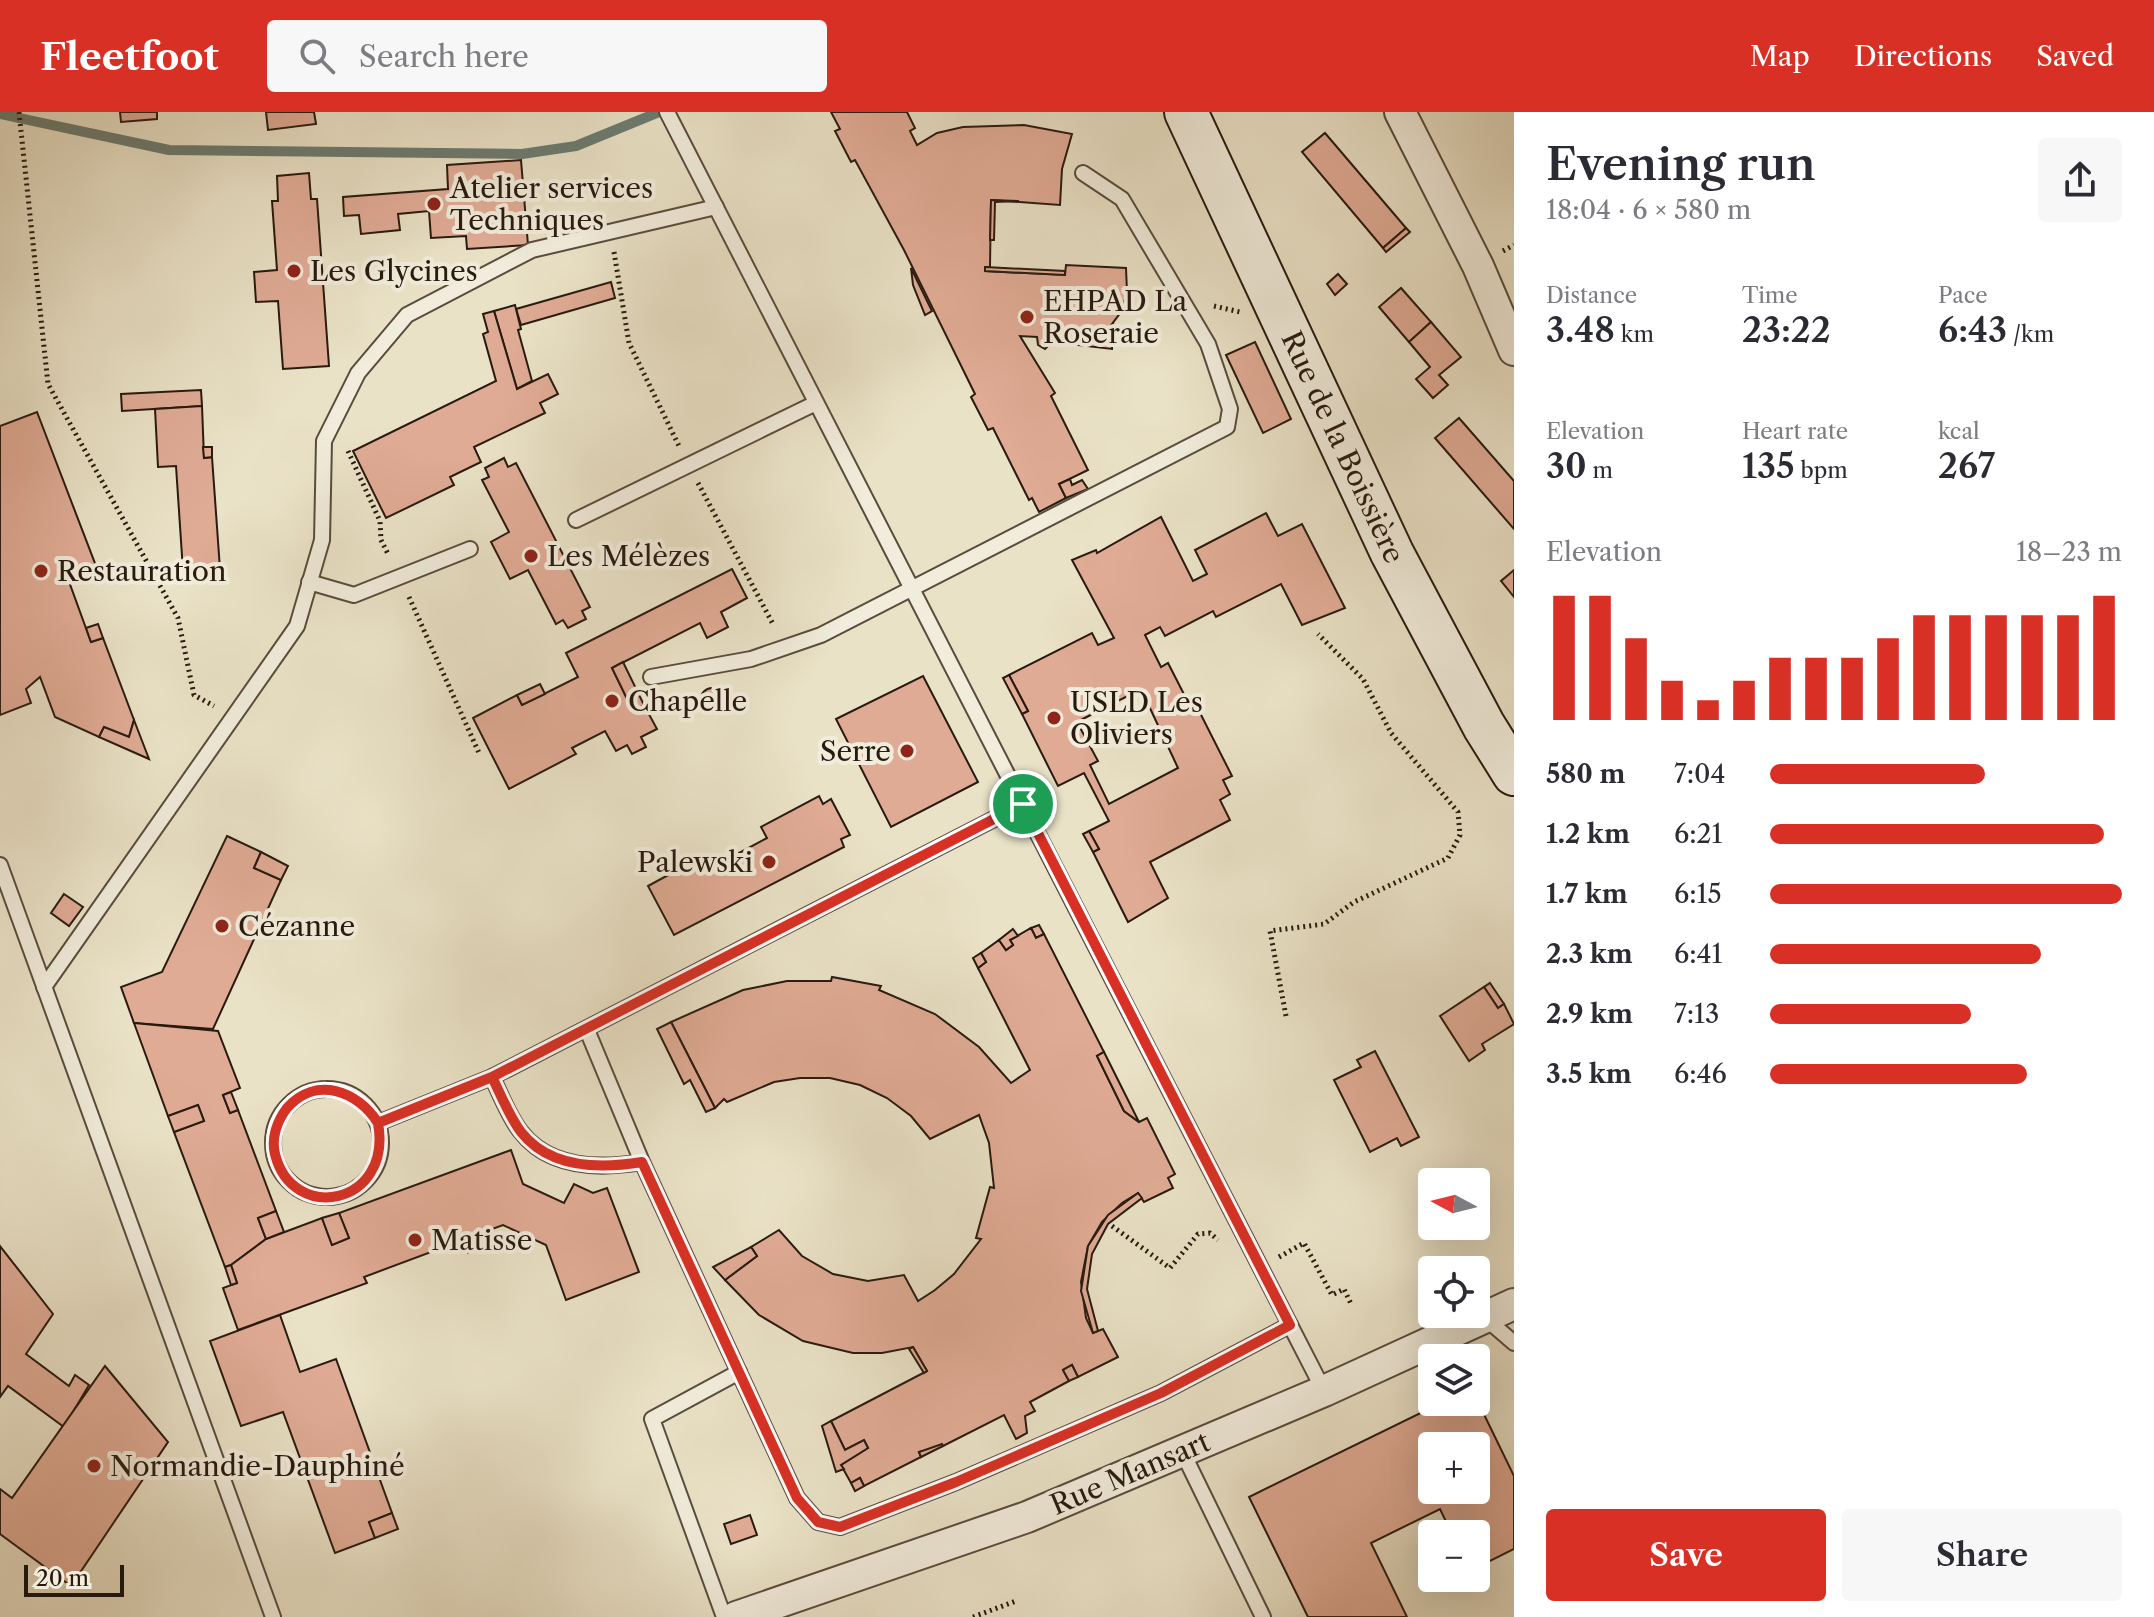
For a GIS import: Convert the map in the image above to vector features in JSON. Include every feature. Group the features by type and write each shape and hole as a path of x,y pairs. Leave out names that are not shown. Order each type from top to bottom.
{"main road":[{"name":"Rue de la Boissière","path":"1186,112 1392,553 1484,726 1514,774"}],"street":[{"path":"1400,112 1478,266 1514,350"},
{"name":"Rue Mansart","path":"1490,1315 1514,1304"},
{"name":"Rue Mansart","path":"736,1617 1027,1517 1324,1391 1462,1328"}],"lane":[{"path":"667,112 1324,1391"},
{"path":"651,677 751,659 821,635 1227,427 1230,409 1208,344 1122,199 1083,173"},
{"path":"44,987 297,626 322,540 324,441 358,373 407,315 532,250 716,207"},
{"path":"576,520 816,403"},
{"path":"309,582 354,595 470,549"},
{"path":"378,1123 492,1077 1023,804"},
{"path":"0,865 273,1617"},
{"path":"587,1030 642,1162 797,1498 818,1522 840,1527 956,1482 1161,1393 1290,1325"},
{"path":"492,1077 522,1133 554,1159 610,1167 642,1162"},
{"path":"340,1091 356,1097 378,1123 379,1160 370,1176 357,1189 340,1196 322,1197 304,1192 289,1182 279,1166 274,1149 281,1116 307,1093 340,1091"},
{"path":"1490,1323 1514,1343"},
{"path":"724,1617 652,1419 739,1372"},
{"path":"1182,1451 1263,1617"}],"path":[{"path":"19,112 48,384 178,618 194,695 236,717"},
{"path":"1182,299 1240,312 1281,313"},
{"path":"1286,1016 1270,931 1324,924 1354,902 1448,858 1460,835 1458,812 1391,733 1363,679 1318,634"},
{"path":"973,1617 1016,1601"}],"building":[{"path":"120,112 157,112 157,119 121,122"},
{"path":"266,112 314,112 316,124 268,130"},
{"name":"EHPAD La Roseraie","path":"831,112 907,112 915,128 910,131 917,145 937,133 963,127 1024,125 1072,134 1062,169 1060,205 991,200 990,267 985,267 985,271 1065,275 1066,265 1126,268 1127,292 1121,312 1106,332 1105,339 1112,339 1112,349 1052,342 1045,349 1038,345 1037,337 1020,336 1055,393 1051,396 1088,470 1059,484 1066,498 1039,512 1032,498 1029,500 993,428 988,430 971,397 975,394 904,250 855,160 851,162 835,131 840,129"},
{"path":"1325,133 1406,228 1383,248 1302,152"},
{"name":"Atelier services Techniques","path":"521,160 528,245 467,249 466,236 431,238 429,211 398,214 400,230 361,234 359,215 344,216 343,197 448,189 447,165"},
{"name":"Les Glycines","path":"309,173 311,199 317,199 329,366 283,369 278,301 256,302 254,272 277,270 272,201 278,201 277,176"},
{"path":"991,200 1019,201 995,202 994,240 990,240"},
{"path":"1406,228 1410,232 1386,252 1383,248"},
{"path":"985,267 1065,271 1065,275 985,271"},
{"path":"911,268 932,311 925,315 913,285"},
{"path":"1338,274 1347,284 1335,295 1327,284"},
{"path":"611,282 615,298 521,325 516,309"},
{"path":"1401,288 1431,322 1409,342 1379,307"},
{"path":"515,305 521,329 518,330 532,381 517,389 494,311"},
{"path":"494,311 517,389 548,374 558,394 540,403 545,413 474,447 481,462 450,477 454,485 386,518 353,451 496,381 483,334 488,332 483,314"},
{"path":"1431,322 1461,357 1439,375 1448,385 1433,398 1416,379 1430,367 1409,342"},
{"path":"1113,325 1112,339 1105,339 1106,332"},
{"path":"1255,342 1291,419 1263,433 1226,355"},
{"path":"201,390 202,406 122,411 121,394"},
{"path":"202,406 204,458 212,457 220,569 183,571 176,466 158,467 155,409"},
{"name":"Restauration","path":"37,412 96,566 67,576 91,642 103,638 134,720 129,737 104,727 99,737 55,717 40,677 26,689 31,703 0,715 0,426"},
{"path":"1459,418 1514,481 1514,529 1435,438"},
{"path":"203,447 212,447 212,457 204,458"},
{"name":"Les Mélèzes","path":"504,458 508,467 516,463 590,607 582,611 586,619 568,628 563,620 556,624 528,570 510,579 491,542 509,532 482,480 489,477 485,468"},
{"path":"1070,479 1072,485 1082,480 1088,489 1066,498 1059,484"},
{"name":"USLD Les Oliviers","path":"1266,513 1278,536 1302,524 1345,608 1302,625 1281,584 1216,617 1213,611 1165,636 1160,627 1145,635 1161,667 1168,663 1190,706 1195,703 1232,776 1223,780 1230,794 1220,800 1230,820 1150,862 1168,898 1128,922 1093,852 1099,849 1089,831 1109,821 1084,773 1058,786 1022,714 1028,711 1009,675 1092,633 1098,645 1114,638 1072,560 1096,550 1097,553 1161,517 1193,581 1207,574 1195,550","holes":["1141,689 1178,768 1109,804 1090,765 1098,761 1077,722"]},
{"path":"732,569 747,598 721,612 728,627 707,638 700,623 612,668 633,711 644,705 657,729 641,737 646,747 632,754 627,745 616,751 605,731 572,748 576,754 509,789 473,718 517,695 522,705 578,677 566,653"},
{"path":"1514,570 1514,597 1501,581"},
{"path":"98,624 103,638 91,642 86,628"},
{"path":"623,662 644,705 633,711 612,668"},
{"path":"1009,675 1028,711 1022,714 1003,678"},
{"name":"Serre","path":"923,676 978,782 891,827 836,719"},
{"path":"540,684 545,694 522,705 517,695"},
{"path":"712,688 723,699 712,710 701,699"},
{"path":"134,720 149,759 99,737 104,727 129,737"},
{"name":"Palewski","path":"819,796 823,804 831,799 850,835 841,839 844,847 674,935 648,886 705,855 711,868 767,838 761,827"},
{"path":"1089,831 1099,849 1093,852 1083,834"},
{"name":"Cézanne","path":"227,836 261,852 254,868 281,880 213,1029 134,1023 121,987 162,972"},
{"path":"261,852 288,866 281,880 254,868"},
{"path":"64,894 83,907 69,926 51,913"},
{"path":"1039,925 1044,934 1036,938 1031,928"},
{"path":"1031,928 1036,938 1044,934 1104,1052 1097,1056 1124,1111 1139,1122 1147,1118 1175,1174 1168,1178 1173,1188 1144,1202 1138,1193 1122,1203 1102,1222 1088,1246 1081,1282 1086,1318 1093,1333 1103,1329 1118,1357 1078,1377 1072,1365 1063,1370 1069,1381 1030,1402 1035,1411 1025,1416 1027,1433 1016,1439 1004,1415 943,1446 919,1452 921,1457 864,1486 860,1478 851,1483 841,1465 868,1448 864,1440 845,1450 831,1421 927,1371 913,1347 882,1353 853,1353 803,1341 759,1315 725,1280 757,1256 751,1247 779,1230 802,1256 833,1274 868,1281 904,1275 918,1301 935,1290 954,1274 981,1239 976,1238 990,1187 994,1188 989,1143 979,1115 930,1139 911,1116 887,1098 860,1085 830,1078 774,1082 727,1102 724,1099 715,1108 671,1022 743,990 787,981 831,981 832,977 881,986 879,990 935,1014 979,1047 1011,1083 1030,1070 978,968 986,962 981,953 999,940 1006,950 1013,945 1010,940"},
{"path":"1013,929 1018,936 1010,940 1013,945 1006,950 999,940"},
{"path":"981,953 986,962 978,968 973,958"},
{"path":"1490,983 1504,1004 1498,1008 1484,987"},
{"path":"1484,987 1498,1008 1504,1004 1514,1024 1482,1044 1485,1050 1469,1061 1440,1016"},
{"path":"671,1022 715,1108 706,1112 690,1080 684,1084 657,1029"},
{"path":"134,1023 218,1031 240,1088 223,1095 230,1113 238,1110 276,1211 258,1218 266,1239 231,1265 225,1267 174,1132 204,1121 198,1105 168,1116"},
{"path":"1375,1051 1419,1137 1401,1146 1397,1138 1370,1152 1334,1080 1361,1067 1357,1060"},
{"path":"1104,1052 1139,1122 1124,1111 1097,1056"},
{"path":"231,1092 238,1110 230,1113 223,1095"},
{"path":"198,1105 204,1121 174,1132 168,1116"},
{"name":"Matisse","path":"511,1150 523,1184 564,1203 574,1184 593,1193 607,1188 639,1272 566,1300 546,1245 503,1225 481,1233 484,1242 466,1248 463,1240 364,1277 367,1283 238,1330 223,1288 237,1283 231,1265 266,1239 322,1218 332,1245 349,1238 339,1213"},
{"path":"1138,1193 1142,1198 1108,1224 1092,1254 1087,1289 1098,1331 1093,1333 1081,1291 1088,1246 1108,1215"},
{"path":"276,1211 284,1232 266,1239 258,1218"},
{"path":"339,1213 349,1238 332,1245 322,1218"},
{"path":"484,1242 486,1246 468,1253 466,1248"},
{"path":"0,1246 53,1314 26,1354 69,1386 75,1375 89,1385 64,1427 8,1386 0,1397"},
{"path":"751,1247 757,1256 725,1280 713,1267"},
{"path":"231,1265 237,1283 231,1285 225,1267"},
{"path":"280,1315 300,1372 336,1359 392,1513 369,1522 375,1538 335,1553 283,1412 241,1426 210,1341"},
{"path":"913,1347 927,1371 924,1373 909,1349"},
{"path":"1072,1365 1078,1377 1069,1381 1063,1370"},
{"name":"Normandie-Dauphiné","path":"105,1366 168,1442 71,1586 0,1534 0,1489 12,1498"},
{"path":"1418,1414 1485,1416 1514,1476 1514,1549 1490,1561 1490,1520 1445,1520 1440,1509 1371,1543 1407,1617 1308,1617 1249,1497"},
{"path":"831,1421 845,1450 864,1440 868,1448 841,1465 844,1469 836,1472 822,1426"},
{"path":"943,1446 921,1457 919,1452"},
{"path":"860,1478 864,1486 855,1491 851,1483"},
{"path":"392,1513 398,1529 375,1538 369,1522"},
{"path":"750,1515 757,1535 731,1544 724,1524"}],"waterway":[{"path":"0,114 169,150 522,154 576,146 659,112"}],"place":[{"name":"Atelier services Techniques","path":"434,204"},
{"name":"Les Glycines","path":"294,271"},
{"name":"EHPAD La Roseraie","path":"1027,317"},
{"name":"Les Mélèzes","path":"531,556"},
{"name":"Restauration","path":"41,571"},
{"name":"Chapelle","path":"612,701"},
{"name":"USLD Les Oliviers","path":"1054,718"},
{"name":"Serre","path":"907,751"},
{"name":"Palewski","path":"769,862"},
{"name":"Cézanne","path":"222,926"},
{"name":"Matisse","path":"415,1240"},
{"name":"Normandie-Dauphiné","path":"94,1466"}],"route":[{"path":"1023,804 492,1077 378,1123 381,1142 379,1160 370,1176 357,1189 340,1196 322,1197 304,1192 289,1182 279,1166 274,1149 275,1131 281,1116 292,1102 307,1093 323,1089 356,1097 378,1123 435,1100 492,1077 522,1133 554,1159 610,1167 642,1162 797,1498 818,1522 840,1527 956,1482 1161,1393 1290,1325 1023,804"}]}
